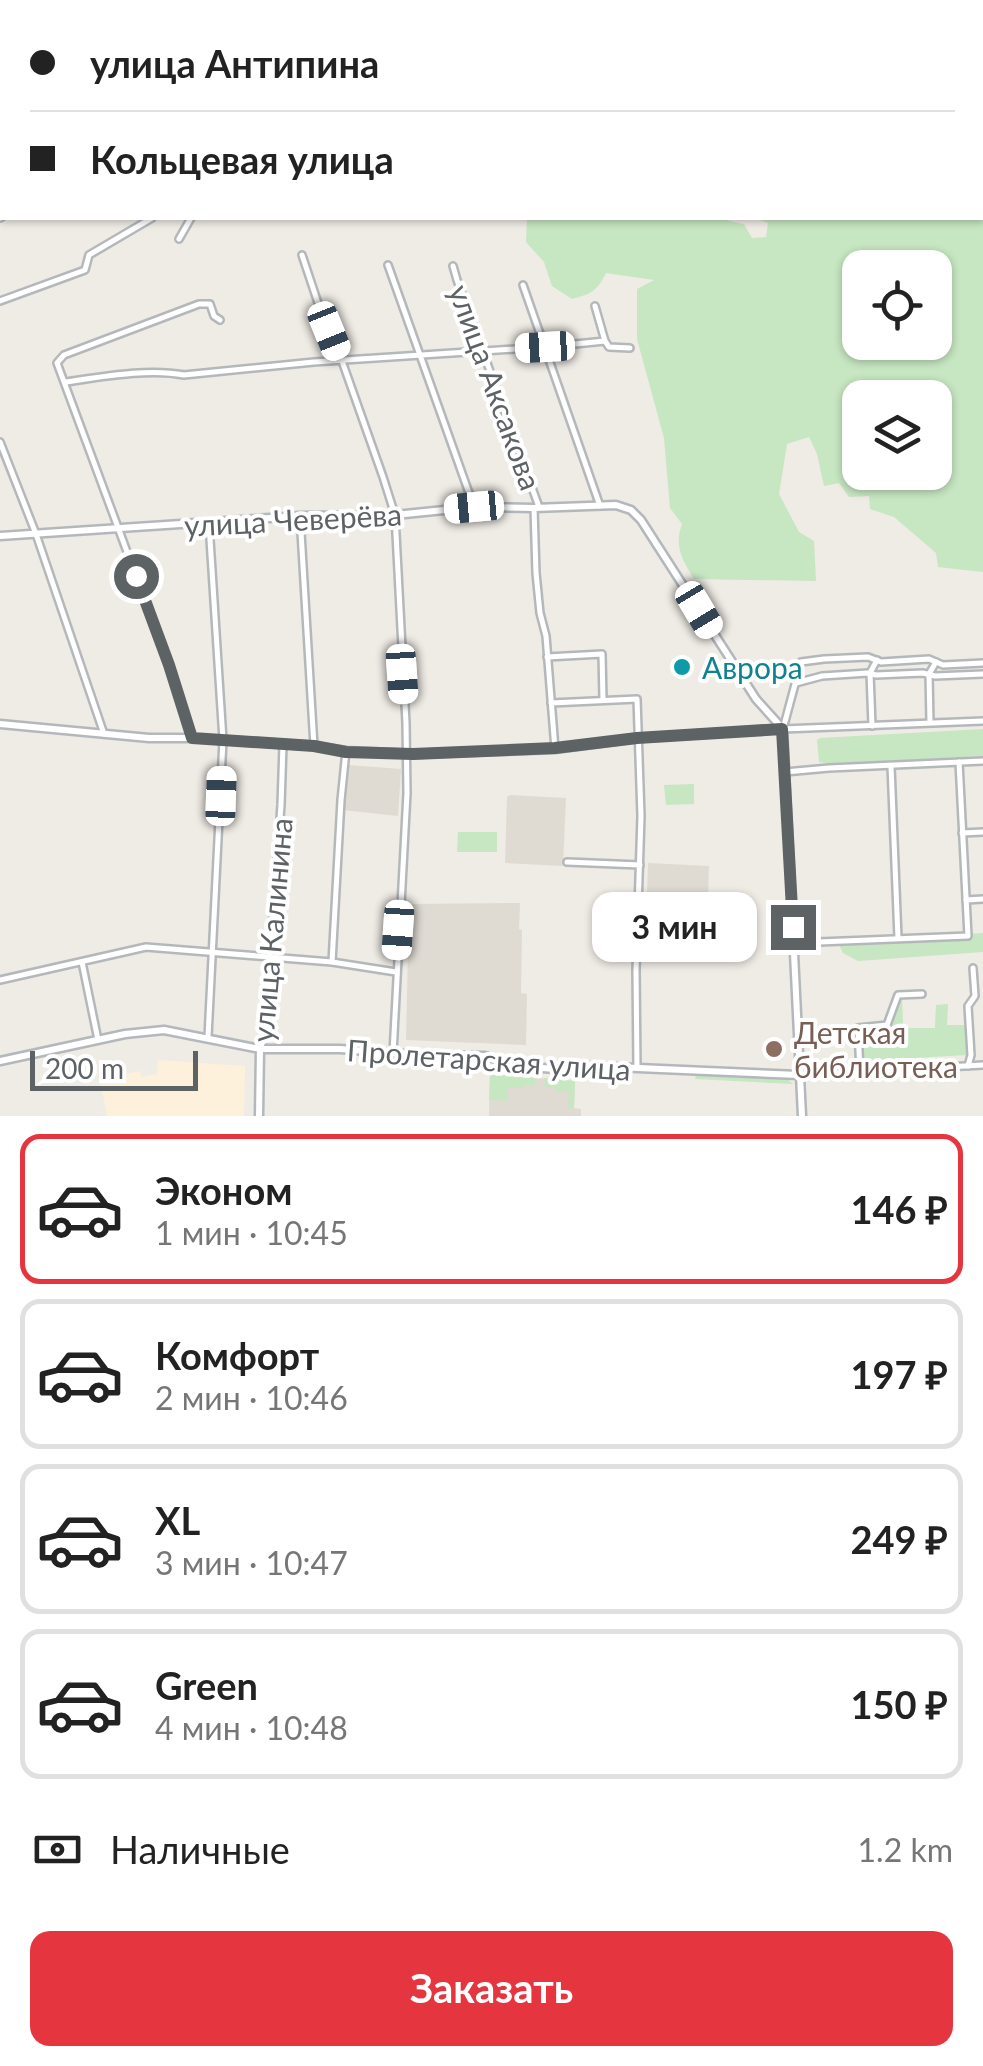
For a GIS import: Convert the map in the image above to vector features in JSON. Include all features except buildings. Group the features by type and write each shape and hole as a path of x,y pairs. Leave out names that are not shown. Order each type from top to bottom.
{"street":[{"path":"0,300 85,270 89,255 149,220"},
{"path":"179,238 190,220"},
{"path":"302,256 395,515 406,754 405,848 393,1053"},
{"path":"388,265 474,507"},
{"name":"улица Аксакова","path":"454,266 537,508 536,573 546,636 555,748"},
{"path":"523,285 600,506"},
{"path":"192,738 169,665 57,363 64,355 200,304 210,304 220,320"},
{"path":"595,306 609,348 630,348"},
{"path":"65,382 100,376 170,372 184,375 605,340"},
{"path":"0,442 36,534 104,734"},
{"name":"улица Чеверёва","path":"0,536 300,516 395,515 474,507 616,506 631,510 641,520 756,700 782,729"},
{"path":"300,516 314,746"},
{"path":"208,524 223,740 208,1037"},
{"path":"547,657 602,654 603,700"},
{"path":"802,1116 782,729 801,662 868,657 930,659 943,665 983,663"},
{"path":"872,726 870,673 876,660"},
{"path":"930,723 929,674 936,662"},
{"path":"796,683 822,676 870,673 983,674"},
{"path":"552,703 637,699 642,816 636,1068"},
{"path":"0,724 406,754 983,720"},
{"name":"улица Калинина","path":"259,1116 260,1049 264,1038 283,745"},
{"path":"332,962 346,752"},
{"path":"786,772 983,761"},
{"path":"794,944 968,936 959,762"},
{"path":"891,766 898,938"},
{"path":"962,833 983,832"},
{"path":"567,862 640,865"},
{"path":"966,900 983,899"},
{"path":"0,980 146,948 270,956 396,972"},
{"path":"82,962 98,1040"},
{"path":"968,1066 968,1006 975,996 973,968"},
{"path":"860,1073 858,1028 886,1025 898,995 922,994"},
{"path":"975,996 983,996"},
{"name":"Пролетарская улица","path":"0,1061 164,1030 260,1049 485,1056 539,1068 592,1066 799,1075 983,1066"}],"shaded area":[{"path":"348,765 401,769 398,816 343,810"},
{"path":"510,795 566,798 563,866 505,863"},
{"path":"648,863 709,866 706,961 645,958"},
{"path":"520,903 521,993 527,994 526,1045 406,1040 409,904"},
{"path":"158,1060 245,1066 244,1116 107,1116 100,1079 140,1071 141,1077 157,1074"},
{"path":"490,1074 575,1081 574,1108 581,1109 581,1116 489,1116"}],"green space":[{"path":"527,220 728,220 744,224 752,238 766,237 768,223 760,220 983,220 983,572 938,567 936,553 894,517 870,509 869,496 849,497 844,490 952,490 952,380 842,380 842,487 839,483 824,486 809,437 787,444 779,494 799,532 814,541 816,581 694,579 681,553 682,524 670,508 664,438 637,339 637,289 654,280 606,273 593,291 572,299 552,286 544,262 526,242"},
{"path":"983,729 983,756 819,762 820,738"},
{"path":"694,784 694,804 666,805 664,785"},
{"path":"458,832 497,832 497,852 457,852"},
{"path":"983,933 983,952 858,961 840,947 841,943"},
{"path":"902,997 903,1023 896,1024 896,1028 935,1028 936,1005 948,1004 947,1025 965,1025 967,1055 860,1061 861,1034 889,1028 891,1012"},
{"path":"490,1074 536,1078 533,1086 508,1087 507,1101 489,1100"},
{"path":"699,1074 778,1078 793,1084 695,1079"},
{"path":"544,1078 575,1081 574,1108 568,1108 569,1092 545,1087"}],"place":[{"name":"Аврора","path":"682,667"},
{"name":"Детская библиотека","path":"774,1049"}],"route":[{"path":"136,576 192,738 413,754 555,748 637,738 782,729 793,927"}]}
